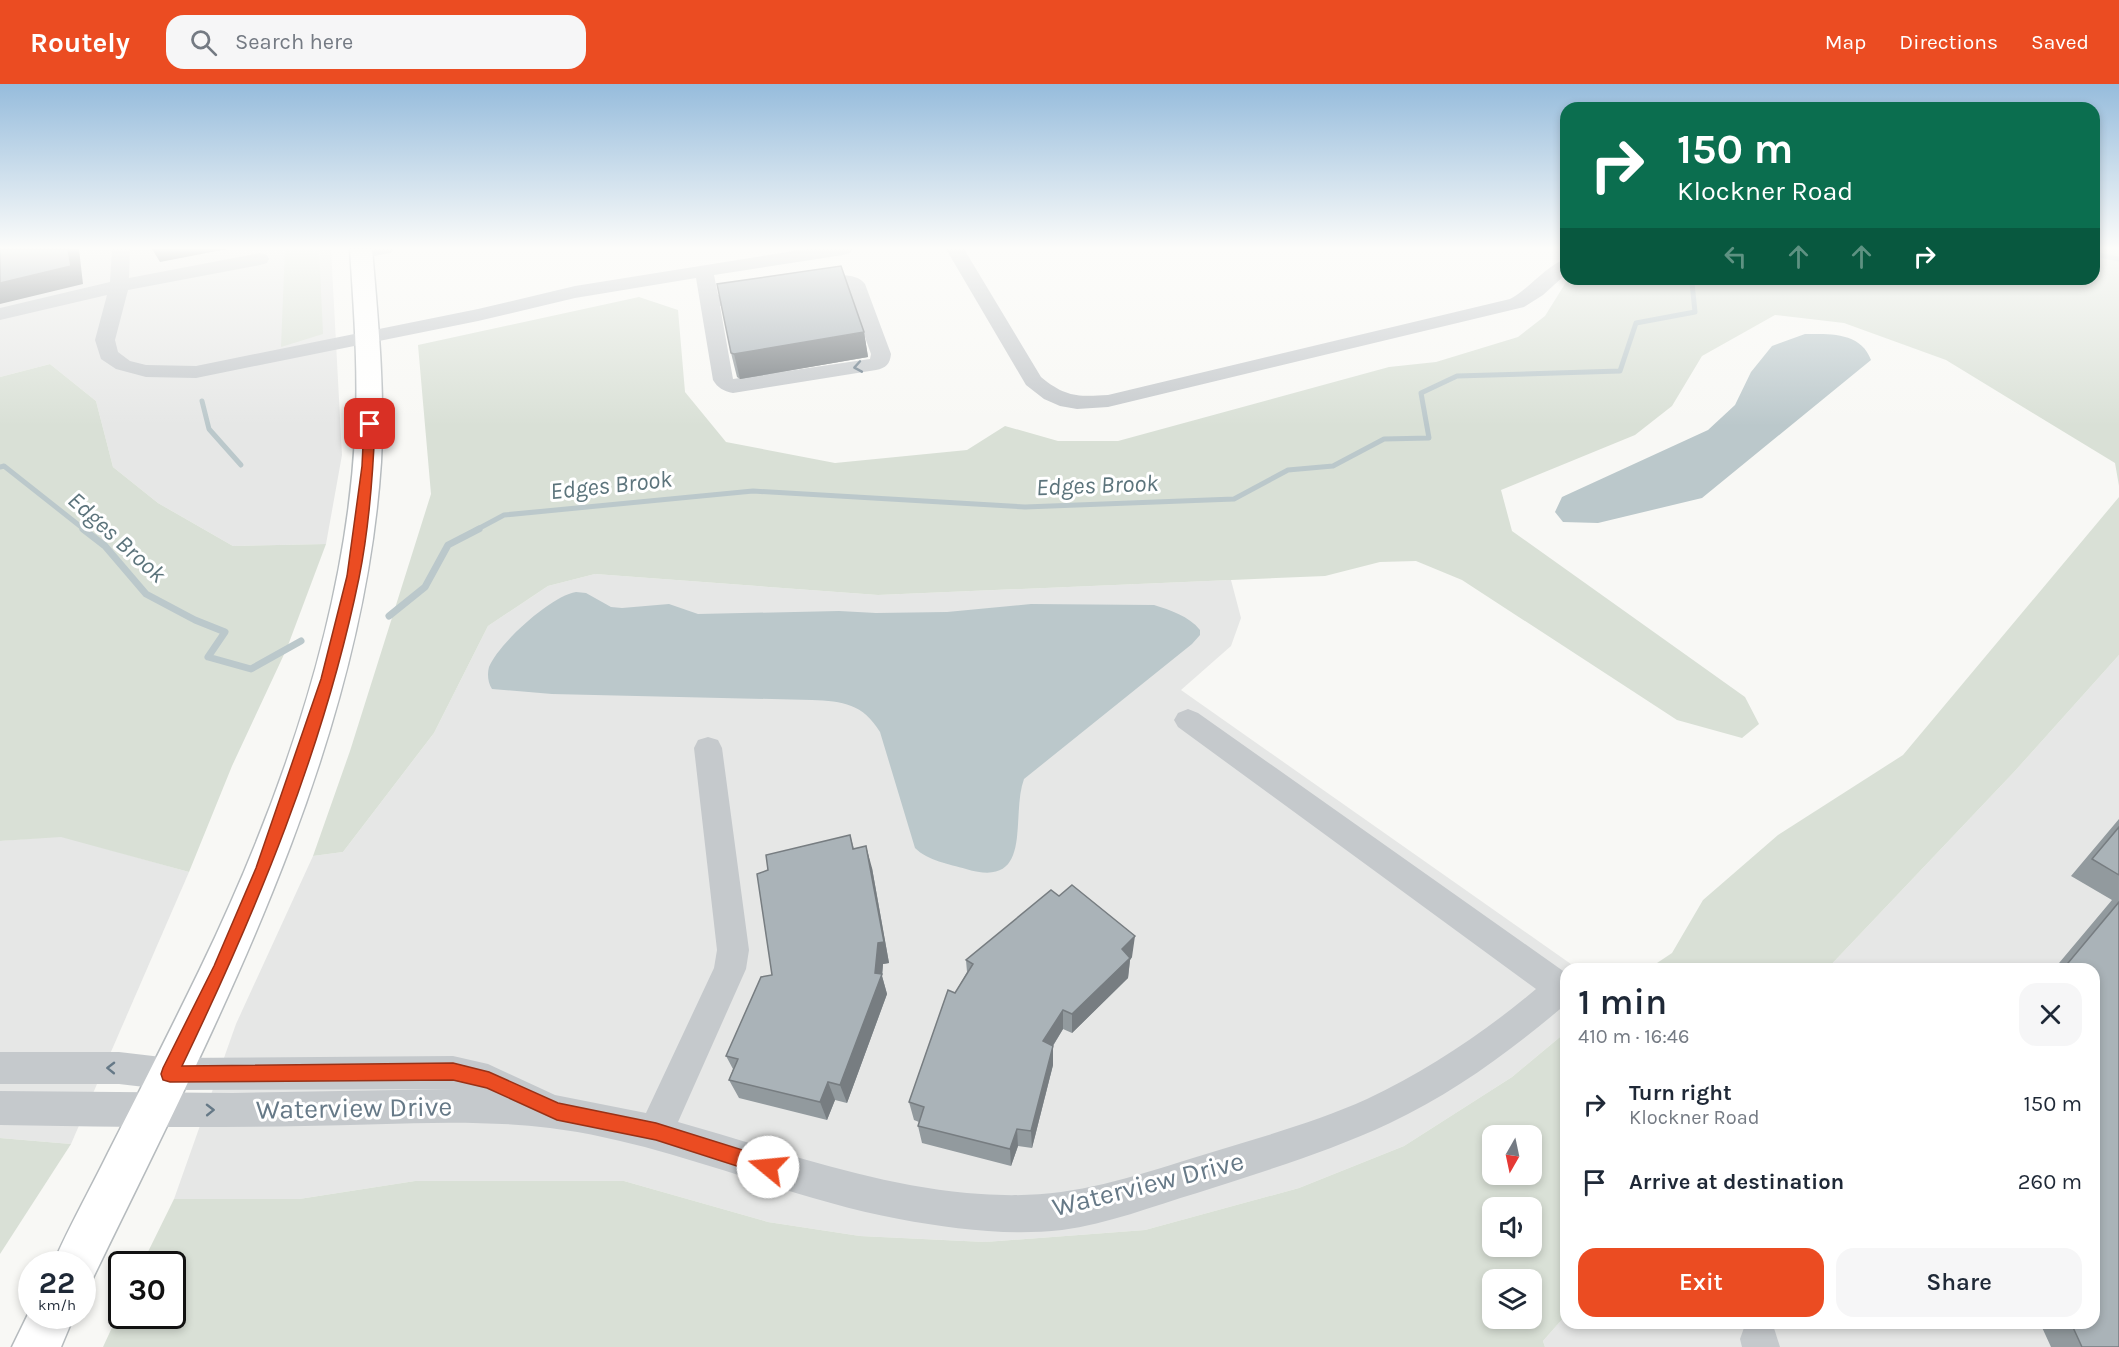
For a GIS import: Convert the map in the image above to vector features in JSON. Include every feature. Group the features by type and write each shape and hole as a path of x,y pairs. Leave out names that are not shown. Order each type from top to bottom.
{"main road":[{"path":"82,1251 220,970 264,868 300,767 344,622 353,576 367,466 370,424 367,308"},
{"path":"36,1347 45,1329"}],"street":[{"path":"0,314 26,308"},
{"path":"113,308 105,340 108,355 123,365 146,371 196,372 508,308"},
{"path":"712,308 723,380 730,386 739,387 876,364 880,361 880,354 863,308"},
{"path":"990,308 1033,381 1046,393 1059,400 1078,404 1108,401 1497,308"},
{"name":"Waterview Drive","path":"1188,720 1560,987"},
{"path":"656,1131 730,969 733,950 708,748"},
{"name":"Waterview Drive","path":"161,1093 557,1112 656,1131 837,1188 895,1201 969,1211 1017,1213 1068,1211 1279,1149 1379,1111 1456,1068 1521,1023 1560,989"},
{"path":"0,1068 119,1068 161,1093"},
{"path":"0,1108 161,1093"}],"shaded area":[{"path":"0,308 334,308 342,455 326,544 233,546 158,503 113,467 96,401 50,364 0,377"},
{"path":"283,308 322,308 323,334 281,347"},
{"path":"589,308 672,308 678,310 685,392 726,442 835,463 967,450 1005,426 1058,441 1118,441 1389,367 1436,362 1518,337 1545,316 1550,308 2119,308 2119,486 2115,463 1946,360 1844,323 1775,315 1702,356 1672,406 1635,435 1501,490 1512,531 1745,697 1759,724 1742,738 1677,720 1462,580 1416,561 1380,562 1325,576 878,595 595,574 548,586 488,626 434,733 343,852 313,856 350,751 431,494 418,345"},
{"path":"1805,334 1844,336 1852,339 1860,344 1871,360 1702,498 1598,523 1563,522 1555,512 1562,497 1708,430 1735,405 1751,372 1772,346"},
{"path":"50,364 96,401 113,467 158,503 233,546 326,544 287,648 232,766 189,872 61,837 0,841 0,377"},
{"path":"2119,497 2119,655 2014,772 1833,963 1657,963 1672,953 1703,900 1778,835 1903,755"},
{"path":"595,574 878,595 1231,580 1241,618 1231,646 1181,690 1569,963 1560,963 1560,1037 1512,1077 1404,1146 1299,1188 1145,1230 985,1242 860,1236 768,1222 624,1181 415,1181 299,1199 174,1199 236,1024 313,856 343,852 434,733 488,626 548,586"},
{"path":"576,592 586,593 611,607 669,604 698,614 839,611 947,612 1031,604 1154,605 1185,617 1196,625 1200,630 1200,635 1192,644 1024,779 1020,795 1016,846 1011,860 1002,869 988,873 939,862 915,848 880,732 867,715 843,703 552,694 492,689 488,678 489,667 503,646 540,611 565,595"},
{"path":"2119,655 2119,1347 1545,1347 1543,1341 1560,1322 1560,1329 2100,1329 2100,963 1833,963 2014,772"},
{"path":"61,836 189,872 71,1144 0,1138 0,841"},
{"path":"1560,1037 1560,1322 1543,1341 1545,1347 103,1347 111,1329 186,1329 186,1251 148,1251 174,1199 299,1199 415,1181 624,1181 768,1222 860,1236 985,1242 1145,1230 1299,1188 1404,1146 1512,1077"},
{"path":"0,1138 71,1144 0,1254"}],"building":[{"path":"722,308 856,308 864,332 734,354 731,353"},
{"path":"2119,827 2119,875 2092,859"},
{"path":"850,835 853,849 866,846 884,942 878,943 875,973 882,974 840,1085 828,1082 820,1102 729,1080 738,1059 726,1056 761,977 772,975 757,874 768,870 766,855"},
{"path":"1072,885 1135,936 1122,949 1130,958 1072,1014 1063,1010 1043,1041 1053,1046 1031,1131 1017,1129 1010,1149 918,1126 924,1107 909,1102 948,990 955,993 973,964 966,960 1051,890 1059,896"},
{"path":"2119,902 2119,1347 2082,1347 2074,1329 2100,1329 2100,963 2068,963"}],"waterway":[{"name":"Edges Brook","path":"476,530 504,515 753,491 1025,507 1234,499 1288,470 1333,466 1384,439 1429,438 1421,393 1457,376 1620,371 1636,323 1695,312 1695,308"},
{"path":"202,401 209,429 241,465"},
{"name":"Edges Brook","path":"0,467 4,466 85,530"},
{"name":"Edges Brook","path":"83,529 105,546 146,594 195,620 225,632 208,657 251,669 301,641"},
{"name":"Edges Brook","path":"389,616 425,587 448,545 479,529"}],"route":[{"path":"370,424 362,515 353,576 344,622 328,679 264,868 220,970 170,1074 453,1072 489,1080 557,1112 656,1131 768,1167"}]}
